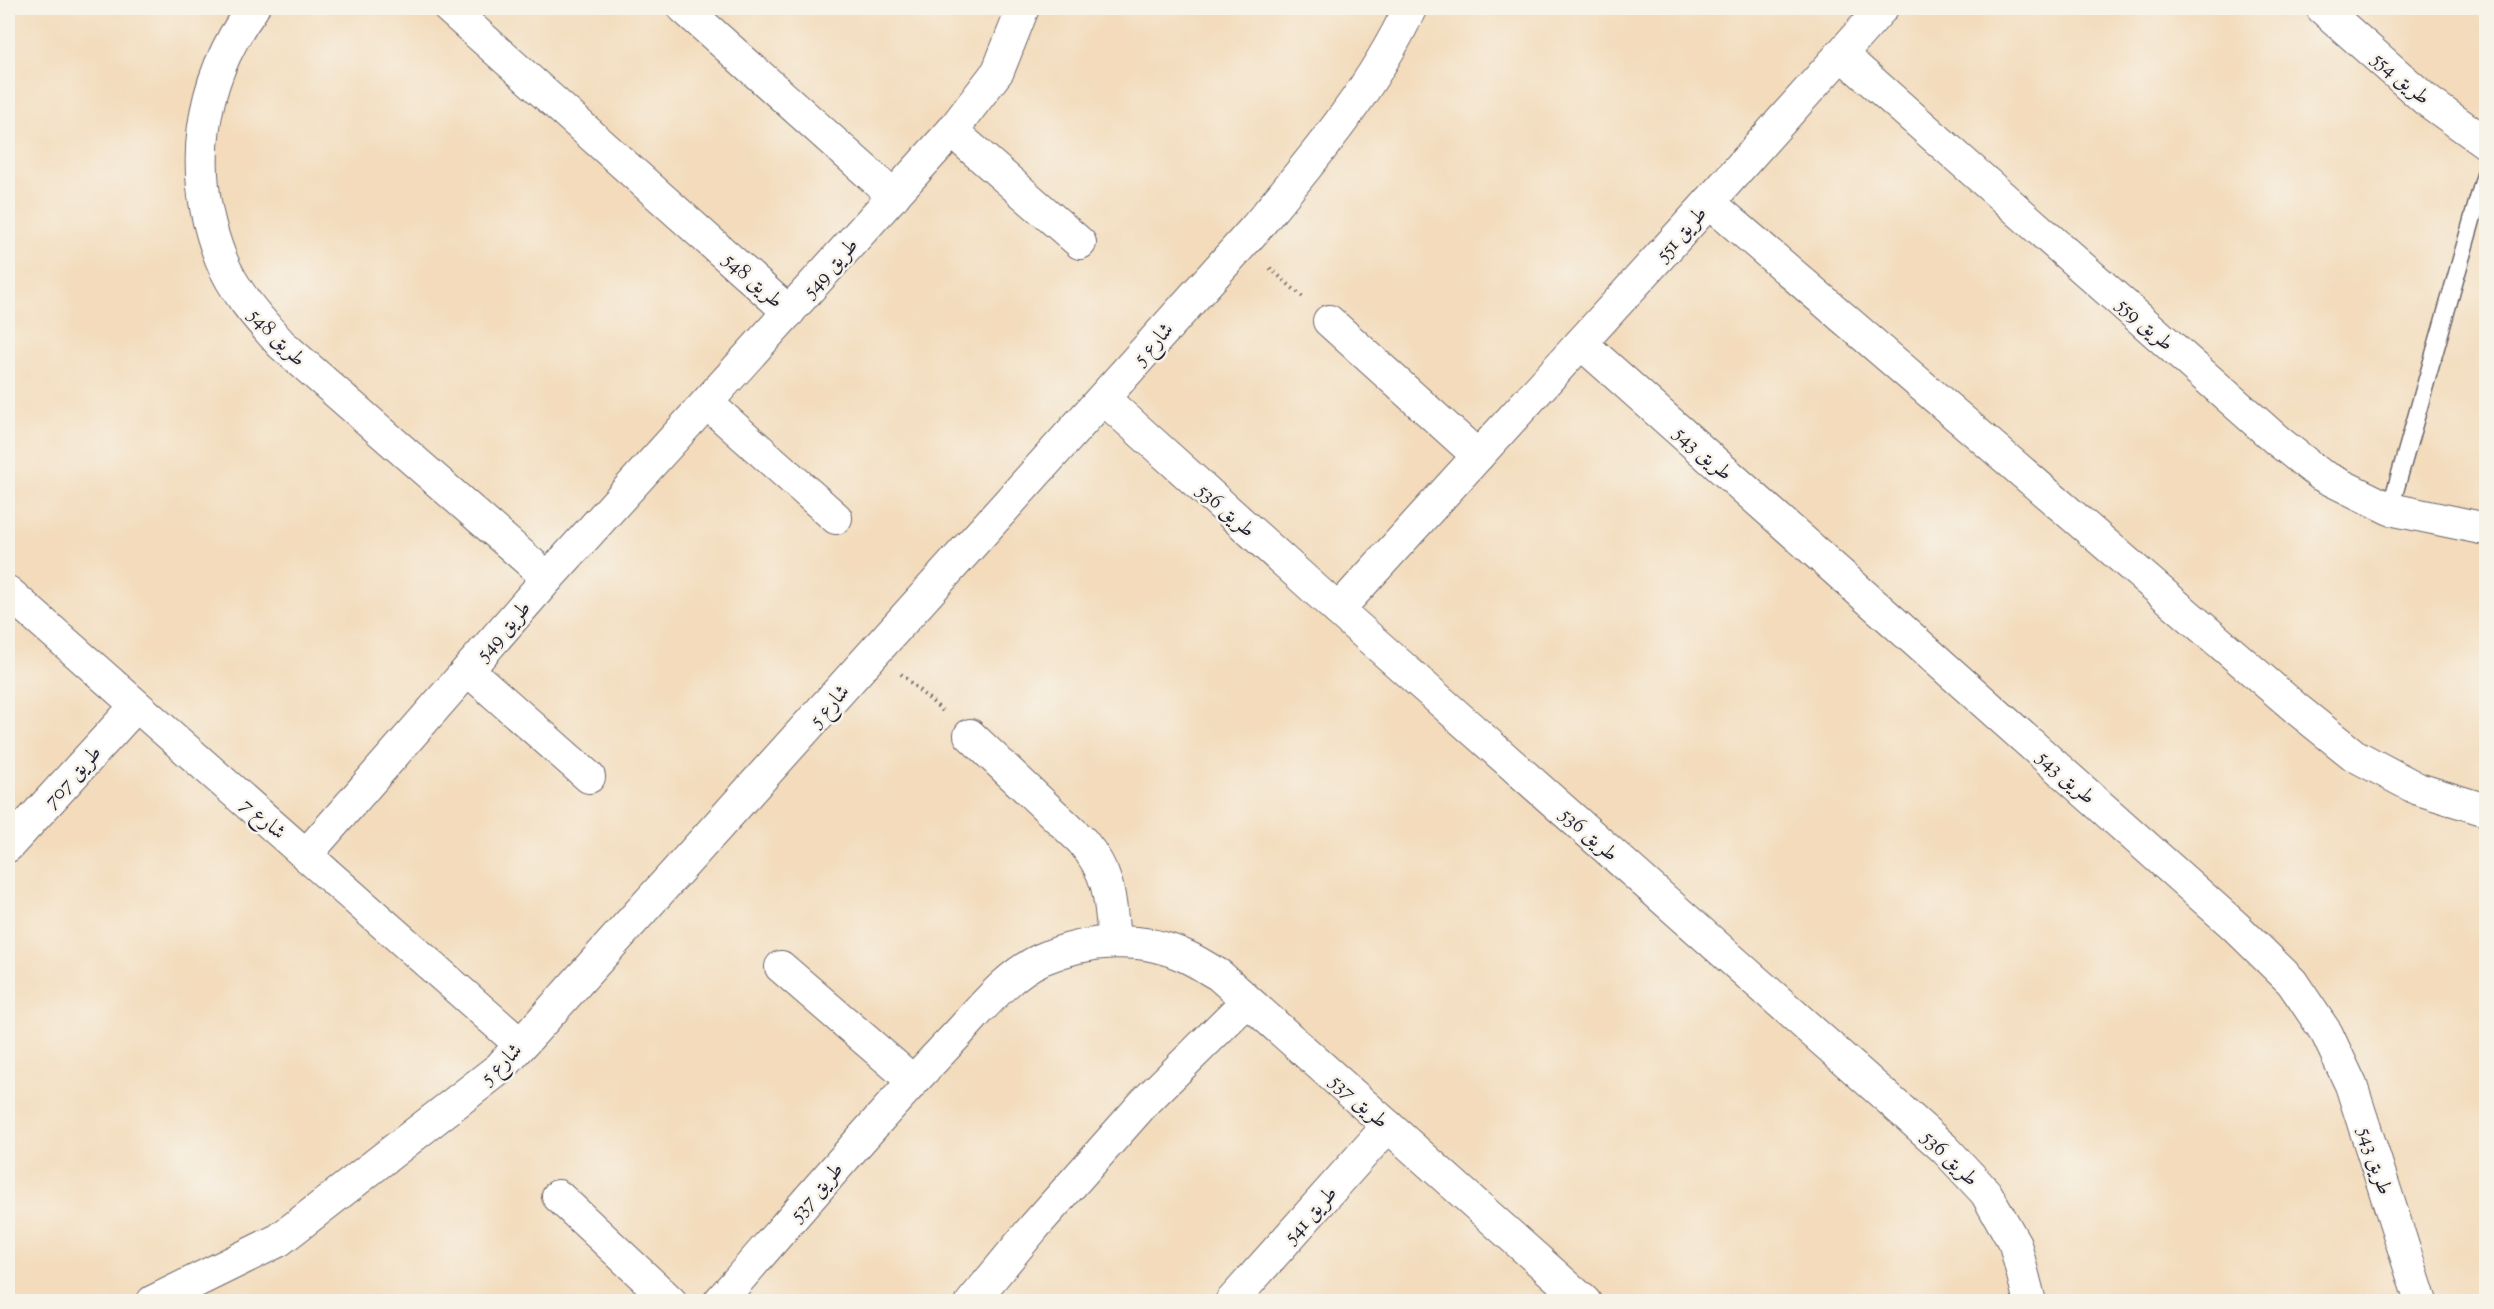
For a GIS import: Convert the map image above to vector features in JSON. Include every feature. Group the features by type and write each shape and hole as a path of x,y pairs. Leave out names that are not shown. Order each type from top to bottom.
{"street":[{"name":"طريق 548","path":"253,8 236,30 216,71 205,115 202,159 206,211 222,260 247,305 281,344 548,578"},
{"name":"طريق 548","path":"449,8 789,312"},
{"path":"684,8 894,196"},
{"name":"طريق 549","path":"306,855 548,578 952,131 998,71 1023,8"},
{"name":"شارع 5","path":"153,1302 279,1240 491,1075 521,1045 1242,244 1341,124 1397,35 1410,8"},
{"name":"طريق 551","path":"1338,610 1882,8"},
{"name":"طريق 554","path":"2322,8 2426,100 2487,143"},
{"name":"طريق 559","path":"1841,54 2278,441 2321,475 2390,509 2487,529"},
{"path":"952,131 1080,243"},
{"path":"1709,202 2346,749 2418,789 2487,810"},
{"path":"1329,321 1478,456"},
{"name":"طريق 543","path":"1581,343 2235,926 2292,982 2327,1034 2352,1085 2421,1302"},
{"name":"طريق 536","path":"1103,398 1945,1149 1986,1193 2014,1244 2030,1302"},
{"path":"707,403 836,518"},
{"name":"شارع 7","path":"8,592 521,1045"},
{"name":"طريق 549","path":"468,670 589,777"},
{"name":"طريق 707","path":"8,846 136,706"},
{"path":"970,735 1082,841 1097,859 1107,879 1114,941"},
{"name":"طريق 537","path":"719,1302 913,1081 1008,981 1040,960 1076,947 1114,941 1151,945 1186,956 1219,975 1586,1302"},
{"path":"781,967 913,1081"},
{"path":"972,1302 1034,1227 1144,1103 1247,1000"},
{"name":"طريق 541","path":"1231,1302 1388,1126"},
{"path":"558,1196 671,1302"}],"lane":[{"path":"2390,509 2487,171"}],"path":[{"path":"1242,244 1329,321"},
{"path":"876,652 970,735"}]}
